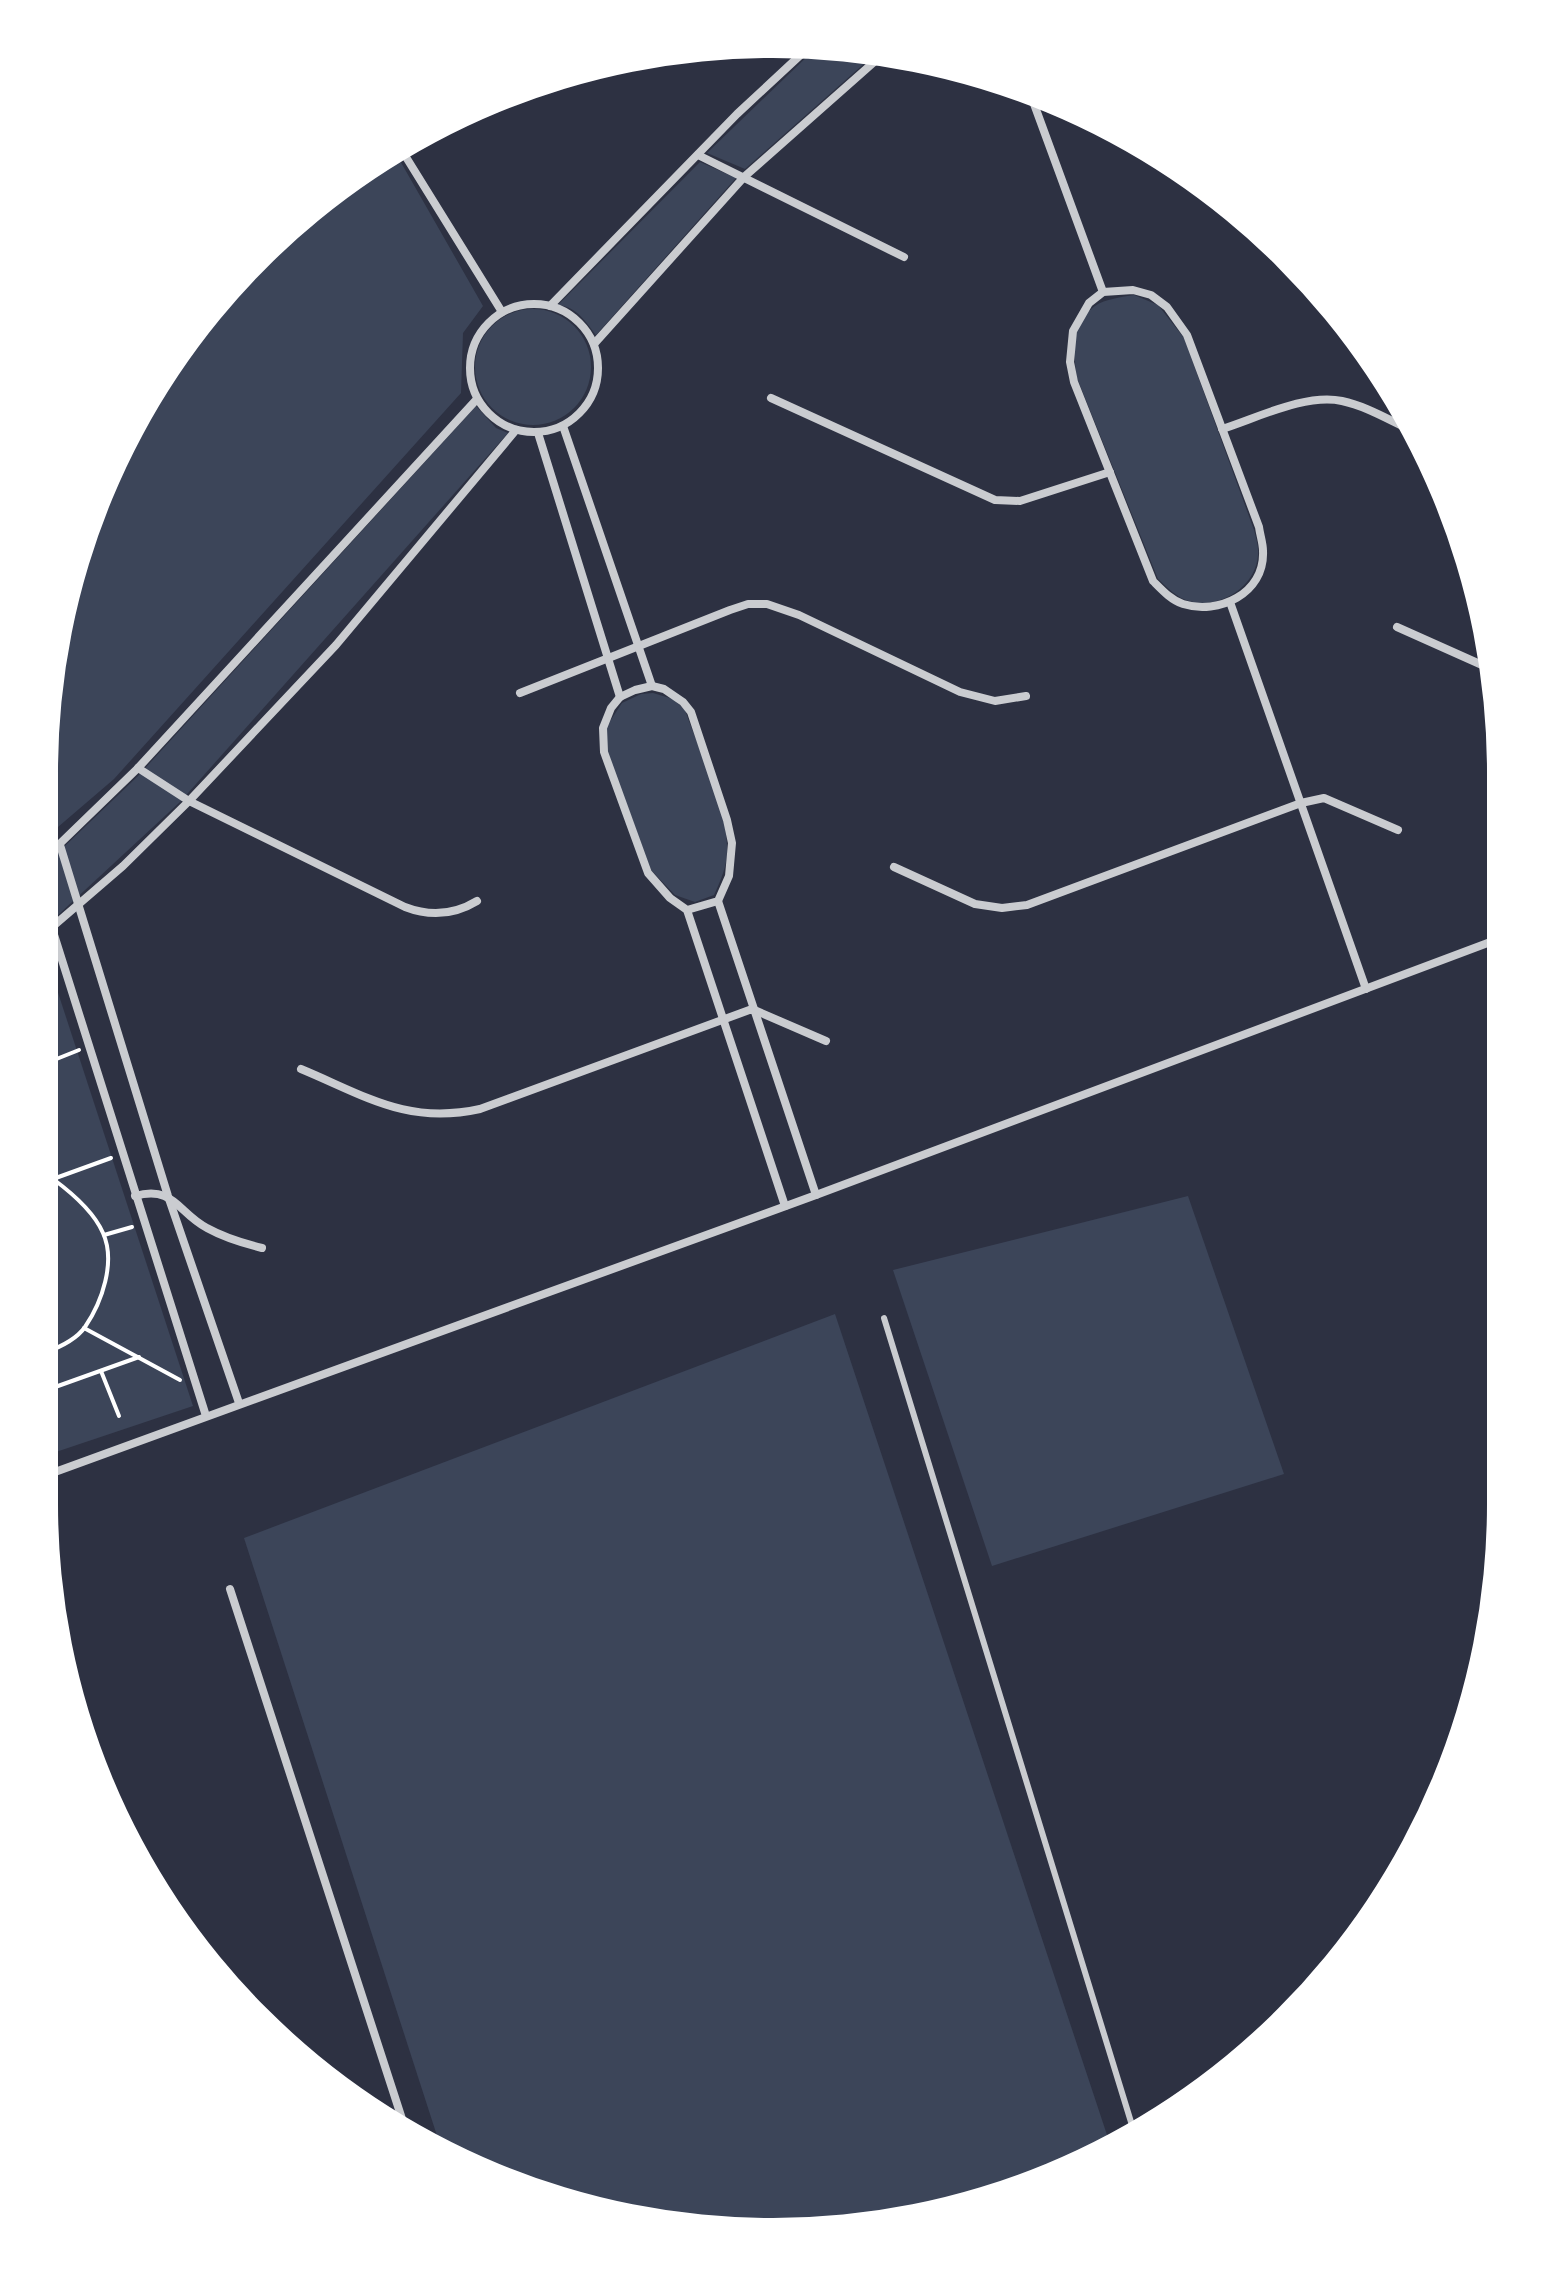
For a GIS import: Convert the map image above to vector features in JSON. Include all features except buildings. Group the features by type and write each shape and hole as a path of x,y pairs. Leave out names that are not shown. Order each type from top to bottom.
{"street":[{"path":"550,306 737,114 796,59"},
{"path":"594,344 744,177 871,65"},
{"path":"1035,108 1103,292"},
{"path":"698,155 904,257"},
{"path":"407,159 502,312"},
{"path":"1133,290 1151,295 1174,314 1187,335 1222,429 1259,527 1264,553 1259,574 1250,587 1230,602 1200,608 1179,603 1153,581 1074,382 1070,344 1076,323 1089,303 1103,292 1133,290"},
{"path":"517,306 550,306 576,320 594,344 599,376 595,391 587,406 563,426 538,433 516,430 500,424 477,399 471,383 472,350 483,329 502,312 517,306"},
{"path":"771,398 995,500 1020,501 1110,472"},
{"path":"239,1403 168,1196 60,845 138,768 477,399"},
{"path":"1222,429 1306,401 1322,399 1343,401 1396,423"},
{"path":"563,426 652,686"},
{"path":"58,923 189,801 336,645 516,430"},
{"path":"538,433 620,697"},
{"path":"1230,602 1366,989"},
{"path":"520,693 748,604 767,604 799,615 960,692 995,701 1026,696"},
{"path":"1397,627 1478,663"},
{"path":"785,1206 687,910 670,898 648,873 604,752 603,728 611,708 620,697 652,686 673,693 691,712 727,820 732,860 718,901 816,1195"},
{"path":"138,768 189,801 418,912 453,912 477,901"},
{"path":"894,867 975,904 1002,908 1027,905 1301,803 1324,798 1398,830"},
{"path":"687,910 718,901"},
{"path":"58,1471 816,1195 1487,943"},
{"path":"58,960 206,1416"},
{"path":"301,1069 404,1111 453,1115 480,1109 752,1009 826,1041"},
{"path":"135,1196 147,1193 168,1196 202,1226 228,1239 262,1248"},
{"path":"230,1589 400,2113"}],"lane":[{"path":"884,1318 1131,2121"}],"path":[{"path":"58,1058 88,1046"},
{"path":"58,1177 122,1154"},
{"path":"58,1182 71,1191 104,1235 109,1267 84,1328 58,1347"},
{"path":"104,1235 144,1223"},
{"path":"84,1328 180,1380"},
{"path":"58,1386 139,1357"},
{"path":"101,1371 119,1416"}],"shaded area":[{"path":"804,59 864,64 745,169 707,153"},
{"path":"700,162 736,178 596,335 575,312 558,305"},
{"path":"401,163 483,306 463,333 461,393 114,779 58,827 60,726 72,633 96,543 132,456 178,376 235,301 301,235"},
{"path":"1134,295 1158,305 1184,338 1256,536 1258,555 1251,577 1223,599 1200,603 1185,600 1158,579 1077,378 1076,339 1087,313 1099,304"},
{"path":"533,309 555,314 574,326 586,345 591,367 586,389 574,408 555,420 533,425 511,420 492,408 480,389 475,367 480,345 492,326 511,314"},
{"path":"476,406 496,428 508,433 180,802 58,915 58,853 138,776"},
{"path":"653,693 673,699 685,710 717,797 726,832 726,860 717,889 714,895 695,902 675,895 651,870 607,751 607,726 622,703 641,694"},
{"path":"58,993 193,1406 58,1451"},
{"path":"1188,1196 1284,1474 992,1566 893,1270"},
{"path":"835,1314 1107,2134 1046,2164 957,2194 866,2212 772,2218 679,2212 588,2194 499,2164 436,2133 244,1538"}]}
